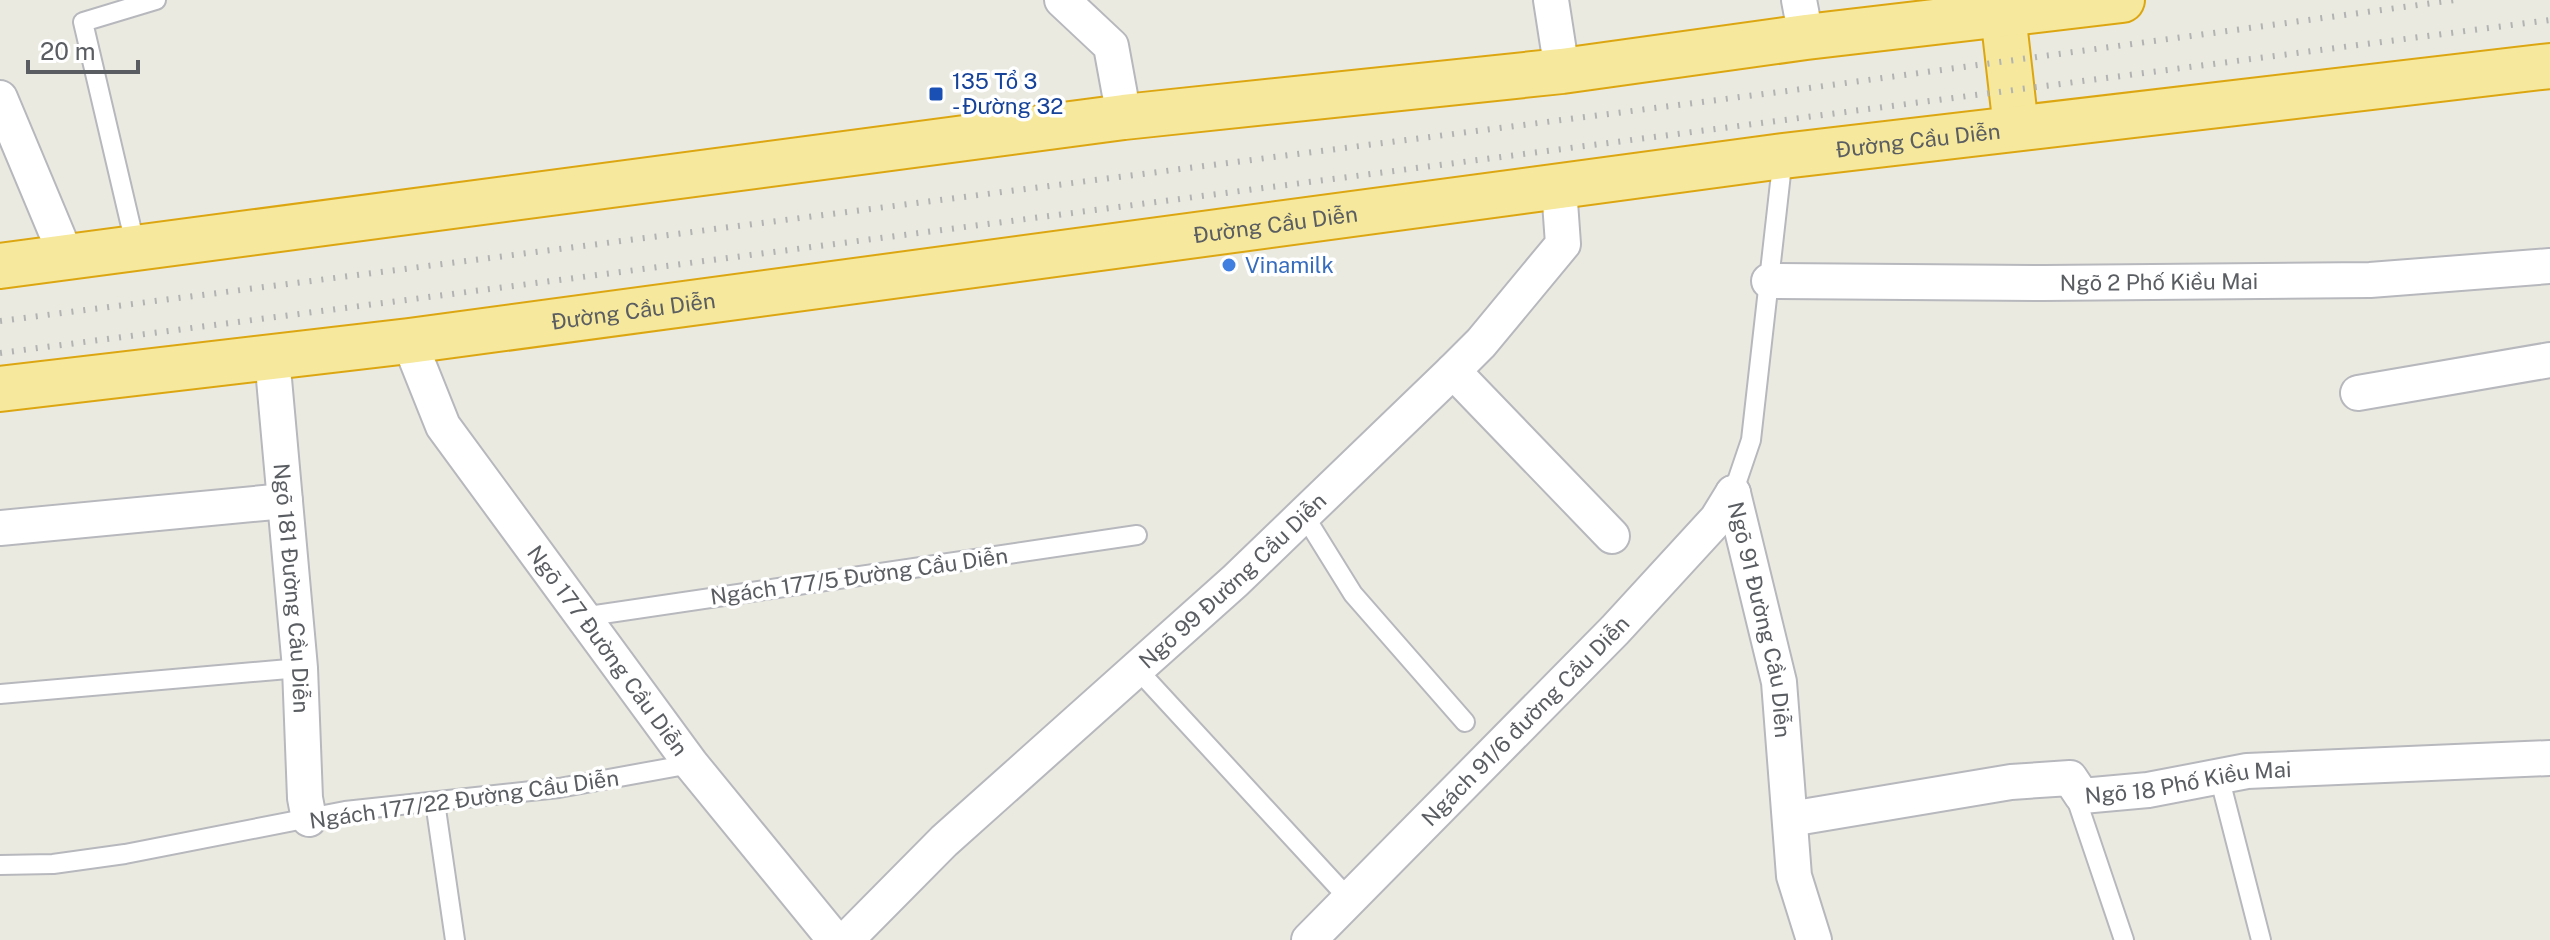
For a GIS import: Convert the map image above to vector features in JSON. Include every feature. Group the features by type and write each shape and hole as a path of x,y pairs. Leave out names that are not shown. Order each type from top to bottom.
{"highway":[{"path":"0,266 1124,117 1562,71 1803,19 1948,10 2003,14 2119,0"},
{"path":"2003,14 2016,128"},
{"name":"Đường Cầu Diễn","path":"0,389 409,341 1783,156 2550,66"}],"street":[{"path":"1062,0 1111,46 1124,117"},
{"path":"1551,0 1562,71"},
{"path":"0,98 67,258"},
{"name":"Ngõ 99 Đường Cầu Diễn","path":"846,940 944,841 1304,515 1481,343 1563,244 1559,188"},
{"name":"Ngõ 2 Phố Kiều Mai","path":"1769,281 2044,283 2370,280 2550,266"},
{"name":"Ngõ 177 Đường Cầu Diễn","path":"409,341 443,426 691,764 835,940"},
{"name":"Ngõ 181 Đường Cầu Diễn","path":"272,357 300,668 305,798 309,819"},
{"path":"2358,393 2550,360"},
{"path":"1453,371 1612,536"},
{"name":"Ngõ 91 Đường Cầu Diễn","path":"1733,493 1779,682 1794,876 1814,940"},
{"name":"Ngách 91/6 đường Cầu Diễn","path":"1309,940 1615,630 1717,519 1733,493"},
{"path":"0,528 285,501"},
{"name":"Ngõ 18 Phố Kiều Mai","path":"1790,819 2011,782 2070,778 2082,796 2148,790 2247,771 2550,758"}],"lane":[{"path":"136,248 83,22 156,0"},
{"name":"Ngõ 91 Đường Cầu Diễn","path":"1733,493 1751,440 1783,156"},
{"path":"1304,515 1353,594 1465,722"},
{"name":"Ngách 177/5 Đường Cầu Diễn","path":"582,617 1137,535"},
{"path":"0,694 300,668"},
{"path":"1137,669 1350,900"},
{"name":"Ngách 177/22 Đường Cầu Diễn","path":"0,865 53,864 125,854 345,811 559,788 691,764"},
{"path":"2219,776 2261,940"},
{"path":"2070,778 2124,940"},
{"path":"435,802 455,940"}],"railway":[{"path":"0,321 1787,91 2455,0"},
{"path":"0,353 2550,20"}],"place":[{"name":"135 Tổ 3 - Đường 32","path":"936,94"},
{"name":"Vinamilk","path":"1229,265"}]}
